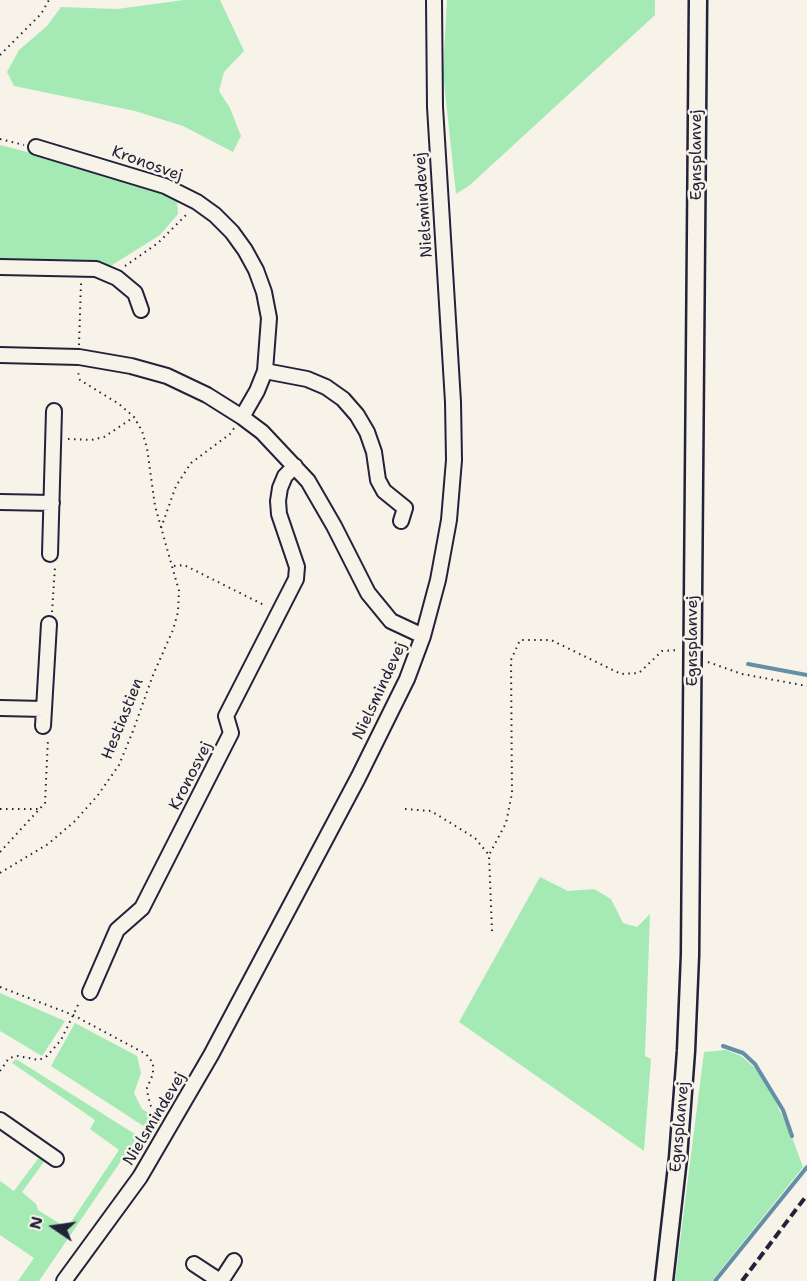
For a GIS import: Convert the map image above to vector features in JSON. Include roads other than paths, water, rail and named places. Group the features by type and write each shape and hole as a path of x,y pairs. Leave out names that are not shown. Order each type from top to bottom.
{"main road":[{"name":"Egnsplanvej","path":"664,1281 678,1158 686,1051 692,868 698,0"}],"street":[{"name":"Nielsmindevej","path":"64,1281 140,1177 211,1055 358,777 407,679 423,636 438,580 449,520 454,460 453,402 435,107 434,0"},
{"name":"Kronosvej","path":"36,147 165,186 197,202 215,215 232,232 256,270 264,292 269,318 265,371 242,417"},
{"path":"0,267 96,269 117,278 135,292 141,310"},
{"path":"0,356 79,357 131,366 167,376 207,395 242,417 262,432 308,481 368,594 391,621 423,636"},
{"path":"265,371 307,379 326,387 343,399 368,432 378,480 384,491 405,508 401,521"},
{"path":"50,554 54,411"},
{"name":"Kronosvej","path":"90,992 117,930 142,908 231,733 226,716 296,579 297,567 279,514 278,501 285,476 294,466"},
{"path":"0,502 52,503"},
{"path":"43,726 49,624"},
{"path":"0,708 44,709"},
{"path":"0,1120 56,1159"},
{"path":"194,1264 220,1281 234,1261"}],"waterway":[{"path":"748,664 807,675"},
{"path":"723,1046 743,1053 755,1064 783,1110 792,1136"},
{"path":"715,1281 807,1167"}],"railway":[{"path":"742,1281 807,1195"}]}
